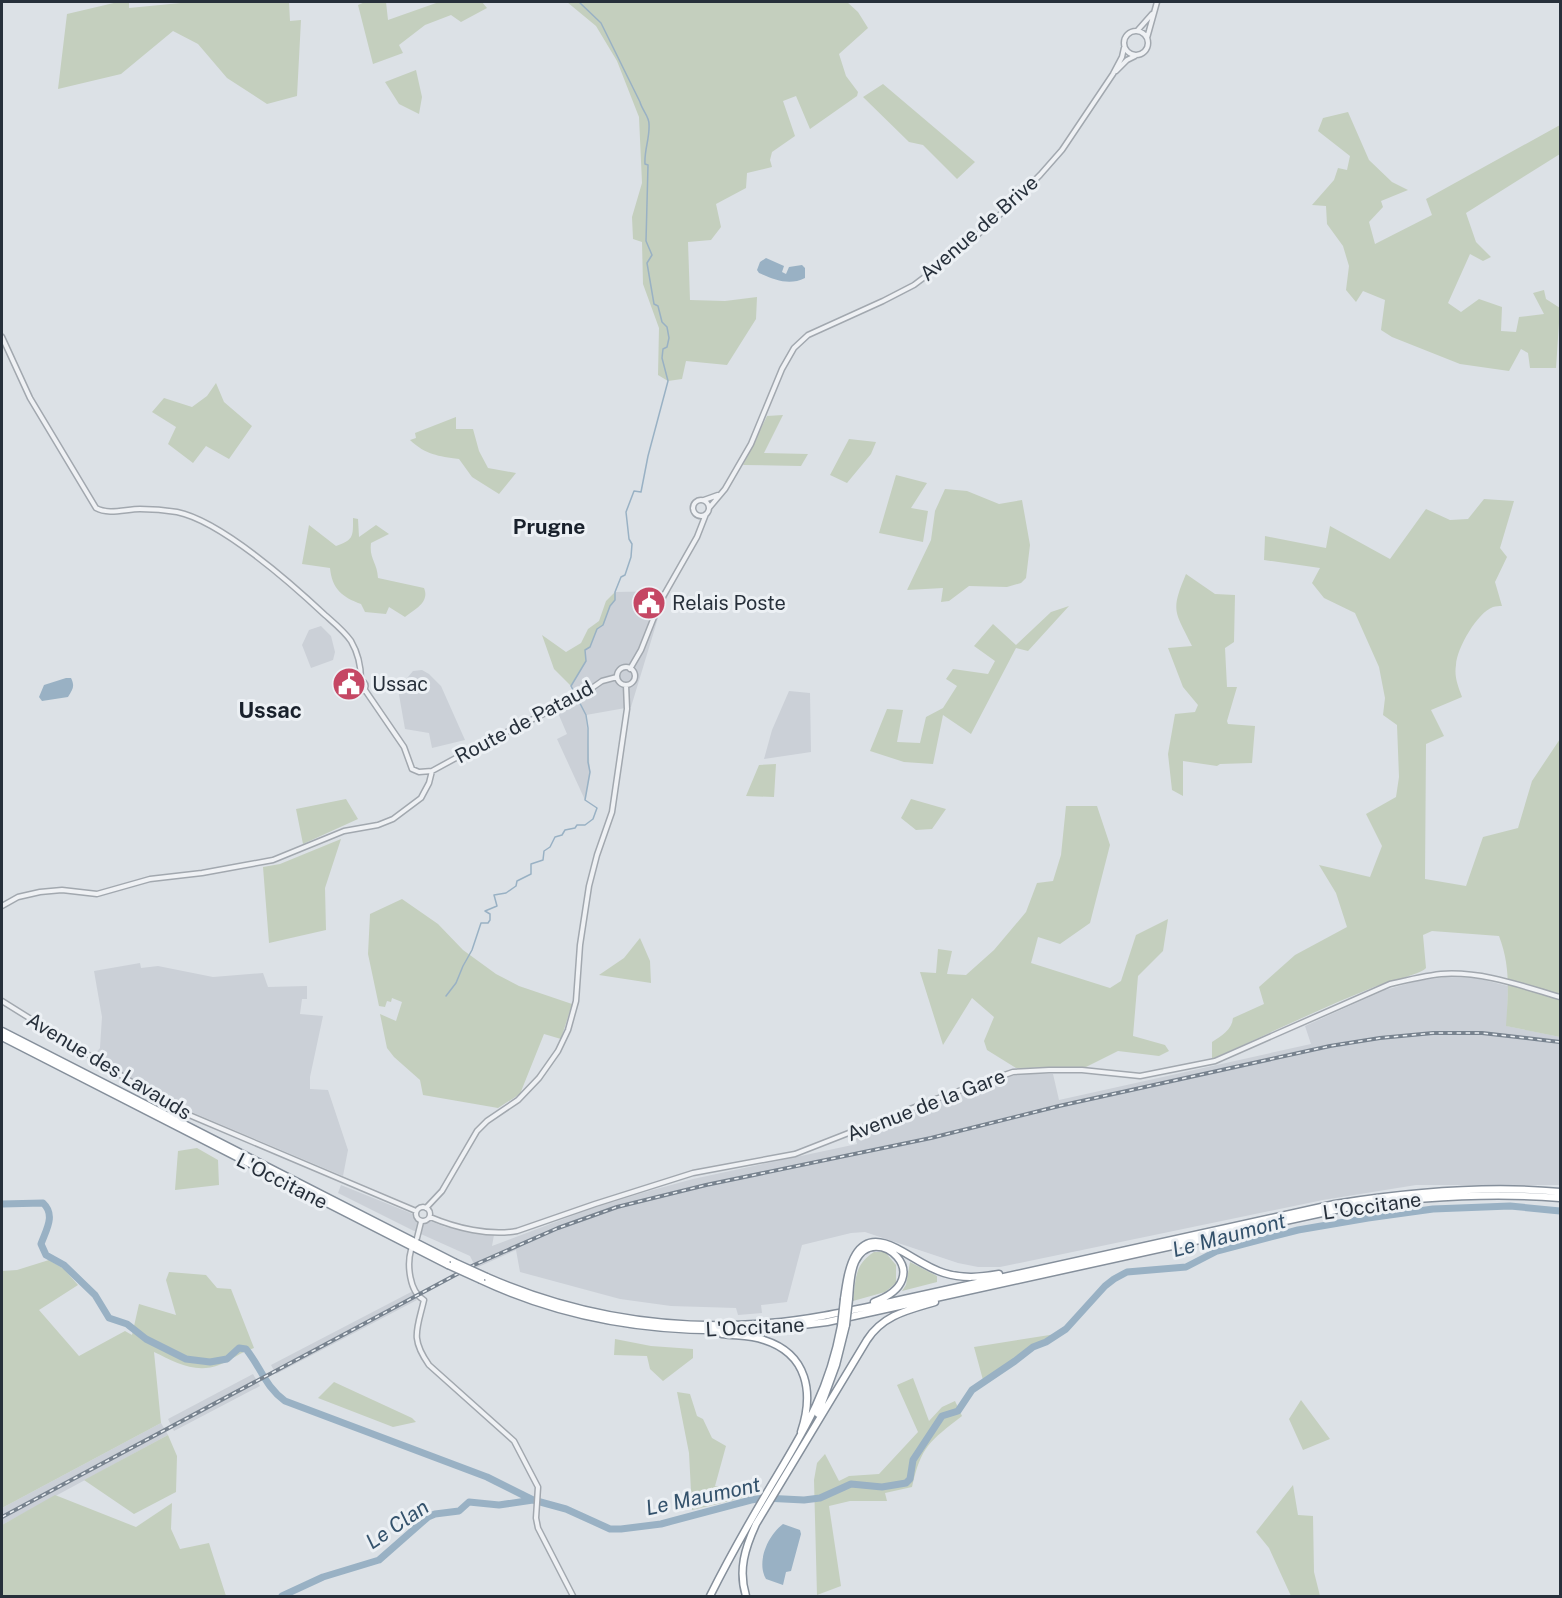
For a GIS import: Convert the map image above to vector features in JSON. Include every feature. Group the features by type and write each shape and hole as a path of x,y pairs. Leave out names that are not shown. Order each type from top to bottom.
{"highway":[{"name":"L'Occitane","path":"2,1031 451,1264"},
{"name":"L'Occitane","path":"2,1037 515,1295 576,1314 649,1327 698,1331 749,1330 827,1322 1304,1216 1386,1202 1467,1196 1560,1198"},
{"name":"L'Occitane","path":"484,1279 564,1305 646,1321 699,1325 748,1325 798,1320 850,1311 1325,1206 1460,1190 1504,1189 1560,1192"},
{"path":"847,1299 852,1258 862,1248 876,1242 889,1245 936,1270 952,1275 969,1277 1026,1272"},
{"path":"710,1596 802,1441 830,1386 855,1261 863,1252 879,1247 887,1248 899,1257 904,1273 898,1289 878,1301 850,1311"},
{"path":"802,1441 813,1418 881,1323 900,1312 985,1287"},
{"path":"698,1331 757,1338 768,1341 785,1351 798,1365 806,1383 813,1418"},
{"path":"746,1596 742,1577 744,1554 758,1515"}],"street":[{"path":"1113,74 1127,60 1140,55 1147,49 1152,14 1157,2"},
{"path":"1137,31 1152,14"},
{"path":"1113,74 1122,57 1123,41 1126,36 1130,32 1137,31 1143,33 1147,38"},
{"path":"1124,48 1130,55 1135,56"},
{"name":"Avenue de Brive","path":"709,508 722,493 751,444 788,357 800,341 817,329 871,307 914,285 963,248 1041,175 1062,150 1113,74"},
{"path":"2,337 30,398 96,508 102,512 140,509 178,512 207,524 227,536 293,585 344,632 356,651 361,680 366,685 364,690"},
{"path":"700,528 693,505 699,500 722,493"},
{"path":"630,669 641,650 669,584 697,537 709,508 708,503 704,500"},
{"path":"697,514 706,514"},
{"path":"621,669 630,669 634,674 632,683 626,685 619,682 617,677 621,669"},
{"name":"Route de Pataud","path":"432,771 578,698 602,681 617,677"},
{"path":"361,680 355,684 355,689 359,692 364,690"},
{"path":"426,1208 430,1217 427,1221 421,1222 416,1218 416,1211 422,1207 426,1208 442,1191 477,1131 487,1121 518,1100 539,1078 561,1047 568,1030 576,1001 580,945 591,878 612,812 627,709 626,685"},
{"path":"2,906 18,897 40,892 63,890 97,894 150,879 202,873 273,860 344,831 386,822 413,805 426,791 432,771 418,772 412,769 404,747 364,690"},
{"name":"Avenue de la Gare","path":"430,1217 456,1226 506,1233 517,1231 693,1173 787,1156 812,1149 933,1100 1013,1072 1082,1070 1140,1076 1199,1065 1230,1055 1390,984 1412,979 1442,974 1481,976 1560,997"},
{"name":"Avenue des Lavauds","path":"2,1001 176,1109 416,1211"},
{"path":"417,1238 421,1222"},
{"path":"411,1250 408,1263 410,1273 417,1293 424,1300 416,1333 417,1344 422,1356 429,1365 514,1441 536,1481 539,1494 536,1518 541,1536 573,1596"}],"shaded area":[{"path":"670,591 658,618 631,707 586,715 590,772 585,800 557,739 567,734 555,706 576,695 571,686 586,661 585,650 590,646 597,629 603,625 610,606 615,600 615,592"},
{"path":"321,626 331,636 335,652 333,660 311,668 302,645 309,630"},
{"path":"422,670 441,686 465,740 432,748 429,733 405,729 398,689 413,671"},
{"path":"789,691 810,693 811,752 764,759 772,730"},
{"path":"140,963 141,968 158,966 213,977 263,973 268,987 307,986 307,999 302,999 300,1014 323,1016 310,1077 310,1089 328,1090 348,1150 343,1176 175,1105 94,1055 100,1048 102,1017 94,971"},
{"path":"1445,977 1476,978 1508,986 1507,1026 1560,1037 1560,1185 1416,1185 1323,1200 1000,1267 978,1267 958,1263 865,1232 851,1233 802,1245 787,1302 761,1305 762,1313 738,1315 736,1308 671,1306 620,1299 520,1272 516,1250 476,1268 470,1256 338,1193 341,1185 445,1227 494,1235 492,1246 590,1209 642,1193 693,1179 857,1144 855,1135 1001,1078 1030,1073 1053,1074 1059,1100 1311,1044 1305,1026 1385,990 1417,981"},
{"path":"413,1291 417,1300 276,1374 271,1365"},
{"path":"253,1374 260,1386 174,1431 168,1419"},
{"path":"161,1423 168,1435 2,1525 2,1508"}],"green space":[{"path":"118,2 129,2 129,8 191,2 289,2 290,21 301,20 297,96 267,104 227,78 198,44 173,31 121,74 58,89 67,14"},
{"path":"365,2 386,2 388,20 439,2 482,2 487,8 461,22 451,15 425,25 399,45 403,53 373,64 358,5"},
{"path":"567,2 847,2 858,12 868,28 839,54 846,76 858,92 857,96 810,129 796,96 783,101 795,136 772,152 770,160 772,167 747,173 746,188 716,204 721,227 711,240 688,242 690,300 725,301 757,297 756,319 727,365 686,361 682,379 668,381 658,375 659,328 643,284 642,242 633,239 632,217 642,183 639,117 617,61 596,26"},
{"path":"416,70 422,97 419,114 399,104 385,82"},
{"path":"883,84 975,162 957,179 923,145 909,142 863,97"},
{"path":"1348,112 1369,160 1392,182 1408,190 1381,201 1383,207 1369,222 1375,244 1432,215 1426,199 1560,125 1560,154 1466,213 1476,242 1491,257 1483,261 1470,254 1448,303 1461,312 1479,299 1502,307 1501,331 1516,332 1519,317 1544,314 1533,293 1544,290 1546,299 1560,308 1556,368 1530,368 1528,353 1521,349 1509,371 1460,364 1392,337 1381,330 1385,300 1363,291 1356,302 1346,290 1349,266 1343,246 1327,224 1326,206 1312,205 1334,180 1338,168 1347,170 1350,156 1318,131 1323,118"},
{"path":"216,383 224,402 252,426 229,459 206,446 193,463 168,444 176,427 152,412 164,398 192,407 207,396"},
{"path":"783,415 764,453 808,454 801,466 743,465 767,416"},
{"path":"456,417 456,429 473,429 479,451 488,468 516,473 499,494 472,477 459,459 433,454 421,449 410,440 416,438 415,433"},
{"path":"849,439 876,442 871,454 847,483 830,475"},
{"path":"896,475 927,483 911,508 928,511 923,542 879,533"},
{"path":"945,489 967,491 999,504 1022,500 1030,545 1026,578 1021,583 1007,587 969,586 949,601 941,602 943,588 907,590 931,540 935,511"},
{"path":"1484,499 1514,501 1500,548 1507,557 1495,582 1502,606 1493,607 1481,616 1469,632 1460,650 1456,674 1462,697 1431,710 1444,736 1426,744 1425,879 1466,886 1483,837 1518,828 1532,781 1560,739 1560,1037 1506,1026 1507,970 1499,936 1432,931 1423,935 1426,968 1423,970 1353,995 1212,1059 1212,1042 1228,1029 1233,1018 1264,1004 1259,987 1295,955 1347,927 1336,893 1319,865 1370,877 1382,846 1366,814 1396,797 1399,777 1397,725 1383,715 1385,698 1379,667 1355,613 1324,598 1312,583 1320,568 1264,560 1265,536 1326,548 1330,526 1390,559 1426,509 1450,520 1468,519"},
{"path":"353,518 358,519 359,537 376,525 389,534 371,543 371,553 378,578 424,588 423,601 405,617 389,607 386,614 365,612 361,604 339,591 333,582 330,568 302,564 309,525 336,546 346,542 351,536"},
{"path":"1186,574 1215,594 1235,595 1234,642 1225,648 1227,687 1237,687 1227,721 1228,724 1255,726 1252,763 1217,766 1183,761 1183,796 1172,790 1168,754 1175,714 1195,712 1198,705 1183,687 1168,648 1192,646 1178,618 1176,604"},
{"path":"615,592 615,600 610,606 603,625 597,629 590,647 585,650 586,661 571,686 554,669 542,635 566,652 581,643 588,629 599,621 606,601"},
{"path":"1069,606 1028,651 1016,648 971,734 943,715 933,764 904,762 870,751 887,709 903,710 897,742 920,743 926,717 943,708 957,686 946,679 953,669 988,674 995,661 974,646 993,624 1016,645 1051,612"},
{"path":"776,764 774,797 746,796 759,765"},
{"path":"346,799 358,819 303,844 296,809"},
{"path":"911,799 946,809 932,829 916,830 901,818"},
{"path":"1066,806 1097,806 1110,845 1090,923 1060,944 1038,937 1031,963 1110,988 1121,981 1136,935 1168,919 1163,951 1138,976 1133,1036 1165,1045 1169,1051 1159,1056 1118,1051 1086,1067 1016,1068 987,1050 984,1041 994,1017 972,998 943,1045 920,972 936,973 938,949 952,951 947,974 966,975 994,950 1026,912 1037,883 1053,881 1061,855"},
{"path":"341,839 325,888 326,930 269,943 263,867 280,864"},
{"path":"402,899 438,924 463,950 496,974 519,986 572,1004 561,1039 544,1034 520,1094 498,1108 423,1095 420,1080 387,1048 380,1014 396,1021 402,1002 392,998 391,1002 387,1001 385,1007 379,1006 368,954 370,914"},
{"path":"640,938 650,961 651,983 599,975 624,958"},
{"path":"197,1148 218,1160 219,1185 175,1190 178,1151"},
{"path":"874,1252 885,1252 896,1265 896,1283 885,1292 853,1301 859,1267"},
{"path":"49,1260 64,1269 78,1285 39,1310 79,1356 125,1331 132,1335 139,1304 176,1315 166,1280 169,1272 206,1275 217,1288 231,1289 254,1348 219,1365 202,1368 185,1366 154,1352 161,1423 2,1508 2,1271 17,1270"},
{"path":"910,1262 937,1276 937,1282 902,1291 906,1285"},
{"path":"1056,1334 983,1380 974,1347"},
{"path":"615,1339 651,1346 693,1349 693,1358 663,1381 650,1369 647,1356 614,1355"},
{"path":"913,1378 929,1421 942,1407 955,1401 962,1416 934,1439 923,1453 912,1487 885,1493 887,1501 850,1501 829,1506 841,1586 817,1595 814,1480 817,1463 825,1454 839,1481 849,1476 879,1474 918,1432 897,1385"},
{"path":"334,1382 412,1418 416,1422 393,1427 318,1398"},
{"path":"677,1392 690,1394 697,1416 703,1419 712,1438 726,1446 715,1486 760,1488 759,1494 692,1510 689,1453"},
{"path":"1301,1400 1330,1439 1303,1450 1289,1419"},
{"path":"168,1435 177,1456 176,1492 134,1514 84,1480"},
{"path":"1293,1485 1298,1515 1313,1516 1314,1572 1320,1596 1291,1596 1269,1548 1256,1532"},
{"path":"55,1495 136,1527 172,1503 171,1529 180,1549 209,1543 226,1596 2,1596 2,1525"}],"water":[{"path":"766,258 784,266 782,272 786,274 789,267 802,265 805,268 805,278 788,282 759,273 757,270 760,262"},
{"path":"71,678 73,683 68,697 42,701 39,697 44,685"},
{"path":"783,1524 800,1530 801,1534 791,1571 786,1572 783,1585 766,1579 762,1565 768,1542"}],"waterway":[{"path":"446,996 456,983 472,950 481,923 488,923 490,920 490,914 485,911 497,906 494,895 506,893 516,886 517,881 531,874 531,864 543,860 544,851 550,847 555,837 577,825 585,825 593,819 597,808 585,800 590,772 588,728 586,715 571,686 586,661 585,650 590,647 597,629 603,625 610,606 615,600 615,592 621,577 625,575 631,557 632,544 629,539 626,512 634,491 641,492 668,381 662,358 663,349 667,347 669,338 658,306 654,304 647,263 652,255 646,241 648,165 645,164 645,159 649,121 601,23 579,2"},
{"name":"Le Maumont","path":"2,1204 43,1203 49,1212 47,1228 41,1244 46,1255 64,1265 95,1295 109,1318 127,1324 146,1339 186,1359 210,1362 227,1359 239,1348 246,1349 268,1383 285,1401 487,1477 533,1500 566,1509 610,1529 661,1524 764,1498 804,1500 820,1498 851,1484 882,1487 906,1483 910,1479 913,1460 942,1416 958,1411 972,1390 1033,1347 1046,1342 1066,1329 1105,1286 1127,1272 1186,1267 1217,1251 1298,1230 1368,1218 1433,1209 1510,1206 1560,1211"},
{"name":"Le Clan","path":"282,1596 323,1577 379,1560 428,1517 435,1514 459,1511 469,1502 499,1505 533,1500"}],"railway":[{"path":"2,1517 474,1265 558,1228 617,1207 706,1185 931,1138 1059,1106 1330,1046 1433,1033 1482,1033 1560,1042"}],"place":[{"name":"Relais Poste","path":"649,603"},
{"name":"Ussac","path":"349,684"}],"district":[{"name":"Prugne","path":"549,526"},
{"name":"Ussac","path":"270,710"}]}
